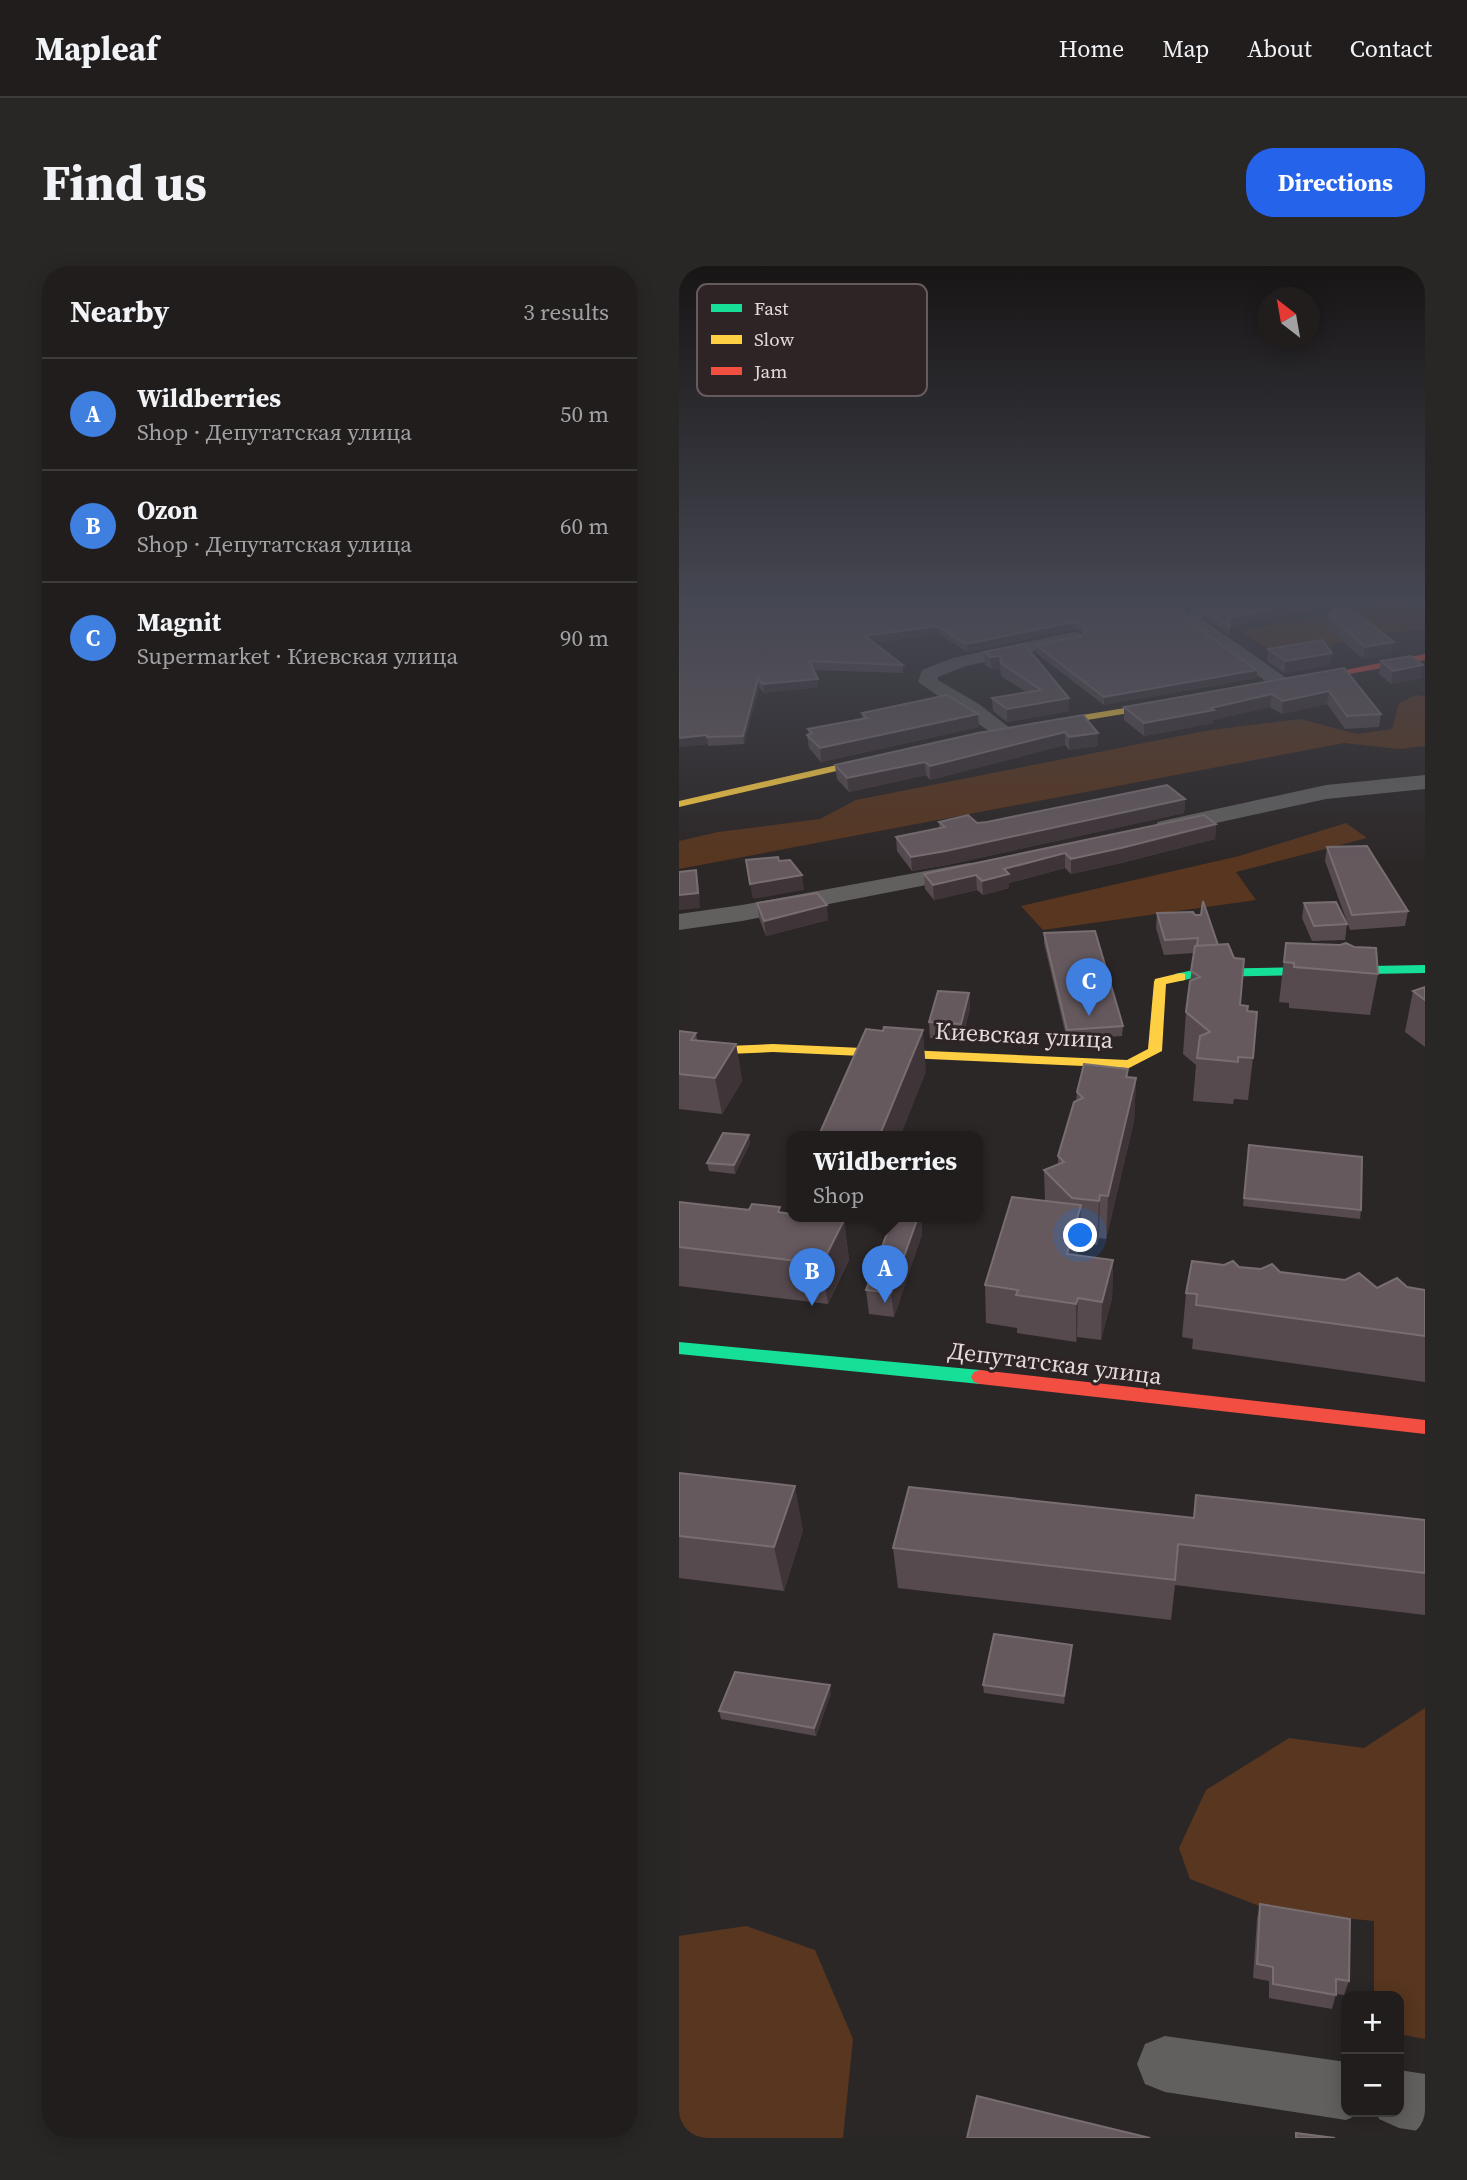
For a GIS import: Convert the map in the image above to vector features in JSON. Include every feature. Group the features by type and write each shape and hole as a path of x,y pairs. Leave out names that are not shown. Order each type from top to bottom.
{"street":[{"path":"942,690 972,708 1003,732"},
{"path":"978,737 1190,700"},
{"path":"679,804 900,754"},
{"path":"1150,830 1326,792 1425,782"},
{"path":"679,922 742,913 987,866"},
{"name":"Киевская улица","path":"679,1052 773,1048 1129,1063 1155,1051 1160,982 1198,973 1425,969"},
{"name":"Депутатская улица","path":"679,1348 907,1369 1425,1427"},
{"path":"1165,2064 1341,2090"},
{"path":"1404,2100 1425,2102"}],"shaded area":[{"path":"1416,695 1425,696 1425,746 1399,749 1344,743 679,869 679,841 718,832 820,819 856,800 1210,730 1300,719 1357,734 1392,729 1399,703"},
{"path":"1346,823 1367,838 1236,872 1256,900 1043,930 1021,906 1239,856"},
{"path":"1425,1708 1425,2039 1404,2035 1404,1991 1374,1991 1374,1921 1272,1911 1190,1879 1179,1848 1206,1790 1289,1738 1364,1748"},
{"path":"746,1926 815,1950 853,2039 843,2138 679,2138 679,1936"}],"building":[{"path":"679,690 755,690 743,736 707,735 679,738"},
{"path":"1039,690 1063,690 1069,698 1007,709 992,698"},
{"path":"1095,690 1142,690 1104,697"},
{"path":"1218,690 1362,690 1381,714 1347,716 1329,691 1283,701 1272,694 1211,708 1214,710 1144,723 1124,707"},
{"path":"947,695 978,714 820,748 807,735 812,733 808,729 867,718 862,713"},
{"path":"1083,715 1098,733 1069,737 1065,732 930,766 925,762 847,778 835,765 978,733"},
{"path":"1167,785 1185,799 946,851 911,857 896,837 945,827 939,822 968,815 977,823 987,822"},
{"path":"1204,815 1216,824 1071,859 1065,853 1004,869 1009,874 982,881 976,875 933,885 924,874"},
{"path":"1367,846 1408,911 1352,915 1327,847"},
{"path":"778,857 779,861 790,860 802,875 750,884 746,860"},
{"path":"696,870 698,893 679,895 679,872"},
{"path":"817,893 827,905 764,921 757,903"},
{"path":"1203,901 1218,945 1197,946 1198,938 1165,940 1157,913 1193,912 1195,915 1201,915"},
{"path":"1336,902 1347,924 1314,926 1304,903"},
{"path":"1095,931 1123,1026 1067,1030 1044,933"},
{"path":"1286,943 1346,943 1354,947 1376,948 1378,974 1294,967 1294,963 1284,962"},
{"path":"1228,944 1234,958 1244,959 1240,1005 1248,1006 1247,1011 1257,1012 1253,1058 1238,1057 1238,1062 1197,1058 1200,1036 1210,1032 1186,1012 1190,981 1200,977 1191,971 1195,946"},
{"path":"1425,987 1425,1000 1413,991"},
{"path":"938,991 969,993 961,1024 929,1022"},
{"path":"884,1027 923,1030 881,1131 821,1131 866,1029 883,1031"},
{"path":"679,1031 696,1033 691,1040 736,1044 715,1078 679,1074"},
{"path":"1084,1064 1128,1069 1126,1077 1136,1078 1108,1196 1100,1195 1099,1201 1072,1198 1044,1170 1064,1162 1058,1156 1074,1102 1083,1098 1077,1092"},
{"path":"723,1133 749,1135 734,1165 707,1163"},
{"path":"1249,1145 1362,1157 1361,1210 1244,1198"},
{"path":"1012,1197 1081,1205 1067,1254 1113,1260 1102,1302 1078,1298 1076,1304 1016,1295 1018,1290 985,1285"},
{"path":"679,1202 749,1210 752,1204 780,1207 778,1212 787,1213 787,1222 843,1222 822,1264 679,1247"},
{"path":"891,1222 916,1222 891,1293 866,1290"},
{"path":"1192,1261 1224,1265 1233,1261 1239,1267 1261,1269 1272,1264 1280,1272 1345,1280 1359,1273 1377,1288 1397,1278 1407,1287 1425,1290 1425,1336 1196,1305 1197,1294 1186,1293"},
{"path":"679,1473 795,1486 774,1547 679,1536"},
{"path":"909,1487 1194,1518 1196,1495 1425,1520 1425,1573 1178,1544 1175,1580 893,1548"},
{"path":"994,1634 1072,1645 1064,1696 983,1685"},
{"path":"735,1672 830,1685 814,1728 719,1711"},
{"path":"1260,1904 1350,1919 1349,1981 1336,1979 1336,1995 1273,1984 1273,1967 1257,1964"},
{"path":"977,2096 1150,2138 967,2138"},
{"path":"1296,2133 1335,2138 1296,2138"}],"traffic: fast":[{"path":"1180,977 1198,973 1425,969"},
{"path":"679,1348 980,1377"}],"traffic: slow":[{"path":"1033,726 1174,703"},
{"path":"679,804 885,757"},
{"path":"679,1052 773,1048 1129,1064 1155,1051 1160,982 1180,977"}],"traffic: jam":[{"path":"980,1377 1425,1427"}],"place":[{"name":"Magnit","path":"1089,1016"},
{"name":"Wildberries","path":"885,1303"},
{"name":"Ozon","path":"812,1306"}]}
